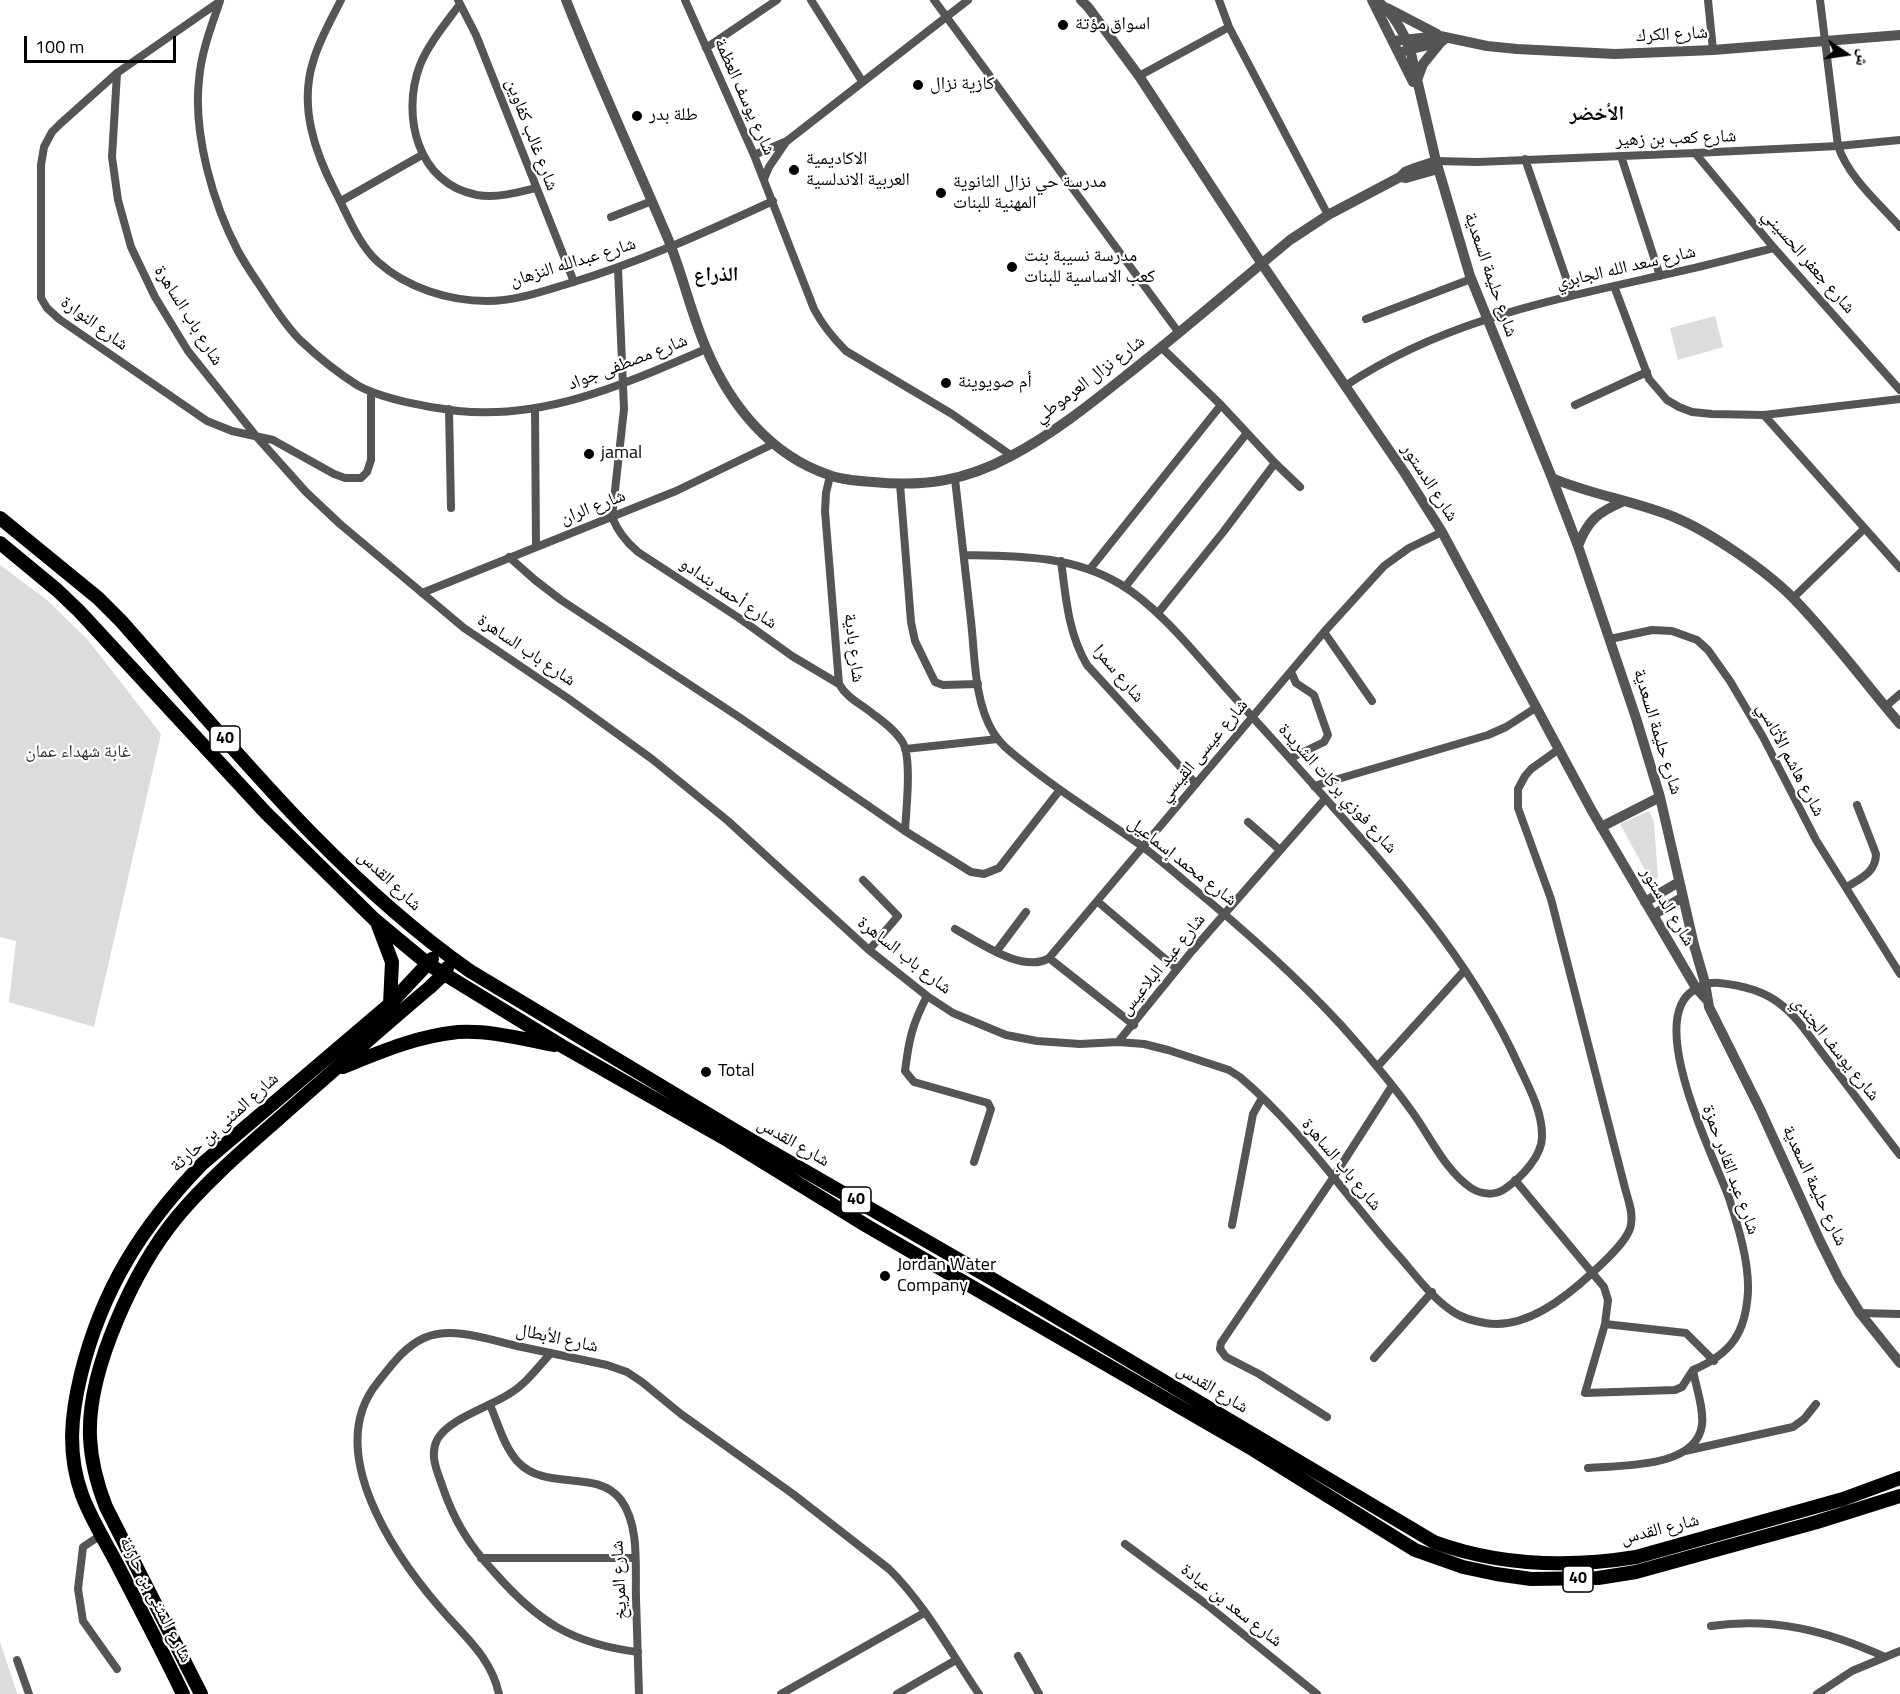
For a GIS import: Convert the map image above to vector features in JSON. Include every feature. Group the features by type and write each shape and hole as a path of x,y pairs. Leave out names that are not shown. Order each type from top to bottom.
{"highway":[{"name":"شارع القدس","path":"0,518 106,606 273,794 388,908 470,971 746,1137 994,1280 1420,1534 1448,1547 1474,1554 1528,1563 1602,1562 1636,1557 1832,1502 1900,1478"},
{"name":"شارع القدس","path":"0,543 57,590 95,627 266,813 375,920 443,975 710,1130 867,1226 1254,1450 1415,1550 1439,1560 1496,1574 1531,1579 1598,1578 1636,1572 1817,1522 1900,1496"},
{"path":"375,920 392,962 390,1004"},
{"name":"شارع المثنى بن حارثة","path":"183,1694 101,1535 82,1494 75,1468 71,1433 75,1401 99,1314 109,1292 155,1218 187,1180 202,1164 390,1004 440,949"},
{"name":"شارع المثنى بن حارثة","path":"201,1694 106,1507 95,1478 90,1436 92,1402 103,1358 125,1301 145,1263 176,1218 219,1173 443,975 452,958"},
{"path":"330,1073 392,1047 460,1032 506,1036 562,1046"},
{"path":"169,1665 173,1694"}],"street":[{"name":"شارع عبدالله النزهان","path":"341,0 312,63 308,94 309,117 316,150 366,248 387,270 413,285 440,295 469,300 499,301 523,297 618,268 773,201"},
{"name":"شارع نزال العرموطي","path":"566,0 671,246 706,349 733,398 749,421 773,444 797,461 830,476 857,481 900,484 935,483 955,480 1012,456 1074,417 1290,240 1328,215 1400,177 1404,172 1437,164"},
{"name":"شارع يوسف العظمة","path":"685,0 764,178 814,309 832,337 855,357 952,414 1012,456"},
{"path":"706,48 777,0"},
{"path":"812,0 862,81"},
{"path":"934,0 1179,333"},
{"path":"754,155 787,141 968,0"},
{"path":"1219,0 1229,27 1328,215"},
{"path":"1708,0 1713,50"},
{"path":"1821,0 1838,146 1850,171 1900,227"},
{"name":"شارع النوارة","path":"220,1 117,73 52,132 44,147 41,165 41,298 47,308 59,319 207,421 232,431 282,444 345,478 361,478 367,472 371,460 371,392"},
{"name":"شارع مصطفى جواد","path":"220,1 203,52 198,82 199,116 205,157 217,200 238,251 279,315 301,340 347,378 371,392 449,409 485,412 535,409 563,404 624,385 706,349"},
{"path":"459,2 432,44 418,73 412,113 416,140 422,155 453,187 463,191 477,195 497,196 536,188"},
{"name":"شارع غالب كفاوين","path":"459,2 476,35 574,282"},
{"name":"شارع الدستور","path":"1085,2 1139,76 1442,532 1601,826 1653,915 1701,986 1706,999"},
{"path":"1376,2 1442,39 1427,57 1418,85"},
{"name":"شارع حليمة السعدية","path":"1376,2 1398,52 1418,85"},
{"name":"شارع حليمة السعدية","path":"1376,2 1408,44 1437,164 1471,279 1552,478 1610,639 1660,797 1701,986"},
{"path":"1139,76 1229,27"},
{"name":"شارع الكرك","path":"1393,41 1408,44 1442,39 1487,46 1615,54 1713,50 1900,35"},
{"name":"شارع الكرك","path":"1398,52 1408,44"},
{"name":"شارع باب الساهرة","path":"117,73 112,157 117,200 131,247 155,297 188,351 256,436 322,508 464,628 569,699 676,779 728,821 869,950 927,996 953,1013 1006,1035 1037,1041 1144,1044 1219,1067 1240,1077 1306,1144 1379,1234 1432,1292 1454,1312 1487,1324 1517,1322 1548,1307 1593,1272 1629,1233 1631,1225 1632,1215 1560,929 1540,863 1518,808 1518,789 1525,776 1559,749"},
{"name":"شارع كعب بن زهير","path":"1437,164 1838,146 1900,140"},
{"path":"764,178 787,141"},
{"name":"شارع جعفر الحسيني","path":"1695,153 1774,248 1900,390"},
{"path":"340,201 422,155"},
{"path":"1621,156 1660,276"},
{"path":"1525,159 1572,295"},
{"path":"611,217 652,201"},
{"name":"شارع سعد الله الجابري","path":"1345,386 1415,346 1486,318 1572,295 1774,248"},
{"path":"612,517 623,423 624,385 618,268"},
{"path":"1366,319 1471,279"},
{"path":"1614,285 1647,372 1658,391 1679,407 1692,412 1712,414 1764,415 1900,399"},
{"path":"1161,347 1300,487"},
{"path":"1575,405 1647,372"},
{"path":"1090,569 1221,405"},
{"path":"449,409 451,508"},
{"path":"535,409 536,547"},
{"path":"1764,415 1900,568"},
{"path":"1125,587 1247,433"},
{"name":"شارع الران","path":"422,593 676,492 773,444"},
{"path":"1158,613 1275,463"},
{"name":"شارع بادية","path":"830,476 825,511 839,684 843,693 893,731 905,749"},
{"path":"1552,478 1577,488 1673,516 1748,560 1793,598 1900,724"},
{"name":"شارع محمد إسماعيل","path":"955,480 978,684 989,723 998,739 1059,791 1143,847 1224,914 1320,1003 1377,1067 1453,1172 1468,1186 1480,1192 1493,1194 1503,1191 1515,1180"},
{"path":"900,484 911,622 915,641 935,682 943,685 978,684"},
{"path":"1578,546 1583,533 1597,514 1624,501"},
{"name":"شارع أحمد بندادو","path":"612,517 621,535 638,552 739,618 792,656 839,684"},
{"path":"1793,598 1864,529"},
{"name":"شارع عيسى القيسي","path":"1049,958 1324,632 1384,566 1409,548 1442,532"},
{"name":"شارع فوزي بركات الشريدة","path":"963,555 1027,557 1061,561 1090,569 1125,587 1158,613 1291,758 1403,885 1441,934 1501,1027 1540,1116 1542,1134 1535,1160 1515,1180"},
{"path":"509,557 561,600 971,872 984,874 999,868 1059,791"},
{"name":"شارع سمرا","path":"1061,561 1068,617 1078,650 1087,665 1196,784"},
{"name":"شارع هاشم الأتاسي","path":"1610,639 1652,630 1672,631 1698,640 1708,650 1730,681 1763,738 1821,848 1898,966 1900,974"},
{"path":"1324,632 1372,701"},
{"path":"1291,672 1296,683 1314,695 1328,735 1324,742 1291,758"},
{"path":"1885,707 1900,694"},
{"path":"1314,786 1488,735 1506,727 1538,707"},
{"path":"906,831 907,765 905,749 998,739"},
{"path":"1601,826 1660,797"},
{"name":"شارع عيد البلاعيس","path":"1118,1042 1177,969 1325,799"},
{"path":"1847,887 1869,873 1876,861 1876,854 1857,805"},
{"path":"1248,822 1280,850"},
{"path":"863,880 898,916 869,950"},
{"path":"1645,902 1679,882"},
{"path":"1653,915 1683,897"},
{"path":"1097,901 1177,969"},
{"path":"996,952 1026,912"},
{"path":"955,929 996,952 1023,962 1041,963 1049,958 1134,1025"},
{"path":"1377,1067 1464,971"},
{"name":"شارع يوسف الجندي","path":"1701,986 1736,985 1756,991 1779,1003 1804,1029 1900,1155"},
{"name":"شارع عبد القادر حمزة","path":"1693,1370 1713,1361 1735,1341 1745,1314 1748,1289 1734,1217 1722,1180 1692,1110 1677,1039 1681,1008 1689,993 1701,986"},
{"path":"927,996 908,1042 905,1071 914,1082 988,1103 991,1109 974,1162"},
{"name":"شارع حليمة السعدية","path":"1706,999 1760,1109 1820,1241 1860,1313 1900,1363"},
{"path":"1327,1417 1259,1374 1226,1357 1220,1349 1221,1343 1333,1178 1392,1086"},
{"path":"1232,1225 1252,1120 1255,1108 1262,1098"},
{"path":"1515,1180 1593,1272 1604,1287 1608,1298 1605,1324 1586,1393 1675,1390 1682,1387 1693,1370"},
{"path":"1374,1358 1432,1292"},
{"path":"1860,1313 1900,1314"},
{"path":"1605,1324 1686,1333 1713,1361"},
{"name":"شارع الأبطال","path":"499,1694 486,1660 471,1640 441,1609 410,1569 374,1509 364,1483 356,1440 358,1421 364,1404 375,1386 412,1345 426,1337 439,1334 471,1336 607,1365 627,1372 681,1414 793,1494 898,1578 979,1694"},
{"path":"551,1353 528,1380 511,1393 440,1435 433,1452 435,1464 459,1527 481,1558 521,1603 561,1630 611,1648 638,1652"},
{"path":"1684,1451 1697,1439 1702,1426 1693,1370"},
{"path":"1588,1468 1663,1461 1684,1451 1793,1427 1804,1419 1816,1404"},
{"name":"شارع المريخ","path":"490,1405 510,1452 525,1469 546,1478 595,1484 614,1493 627,1510 634,1542 639,1694"},
{"path":"101,1535 83,1547 78,1589 83,1621 117,1669"},
{"name":"شارع سعد بن عبادة","path":"1125,1544 1259,1646 1317,1694"},
{"path":"481,1558 635,1558"},
{"path":"787,1692 924,1613"},
{"path":"1711,1626 1757,1623 1810,1630 1832,1635 1885,1656"},
{"path":"1816,1694 1852,1671 1900,1651"},
{"path":"1018,1656 1039,1694"},
{"path":"17,1660 29,1694"},
{"path":"897,1694 956,1660"}],"green space":[{"path":"1715,316 1723,347 1678,360 1670,328"},
{"name":"غابة شهداء عمان","path":"0,565 47,600 88,640 161,734 94,1027 9,1002 16,941 0,937"},
{"path":"1649,811 1654,822 1658,878 1653,880 1649,877 1620,824"},
{"path":"0,1642 17,1693 17,1694 0,1694"}],"place":[{"name":"اسواق مؤتة","path":"1063,25"},
{"name":"كازية نزال","path":"918,85"},
{"name":"طلة بدر","path":"637,116"},
{"name":"الاكاديمية العربية الاندلسية","path":"794,170"},
{"name":"مدرسة حي نزال الثانوية المهنية للبنات","path":"941,193"},
{"name":"مدرسة نسيبة بنت كعب الاساسية للبنات","path":"1012,267"},
{"name":"أم صويوينة","path":"946,383"},
{"name":"jamal","path":"589,454"},
{"name":"Total","path":"706,1072"},
{"name":"Jordan Water Company","path":"885,1276"}],"district":[{"name":"الأخضر","path":"1597,115"},
{"name":"الذراع","path":"716,276"}]}
